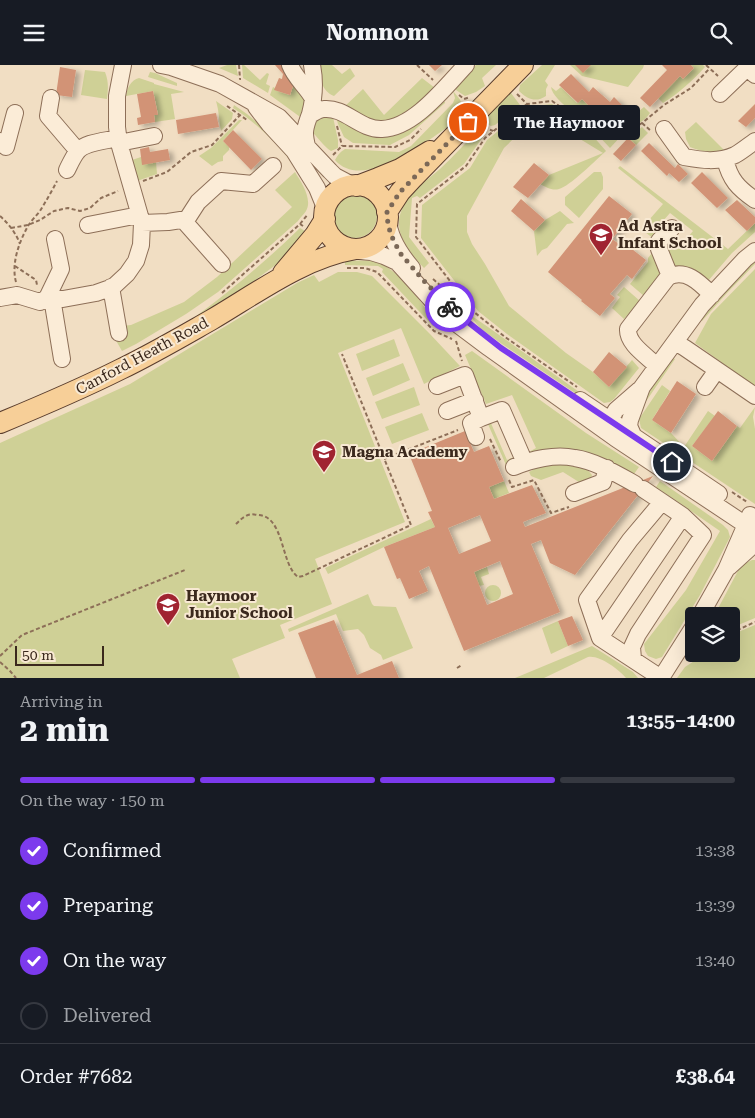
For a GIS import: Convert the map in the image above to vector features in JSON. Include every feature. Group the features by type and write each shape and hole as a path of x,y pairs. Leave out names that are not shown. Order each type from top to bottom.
{"main road":[{"path":"457,134 400,169 378,179 343,189 336,193 315,220 328,230 334,240 347,248 359,248 382,235 386,229 388,216 400,192 457,134 523,65"},
{"path":"355,186 369,188 377,193 384,203 388,216"},
{"name":"Canford Heath Road","path":"279,279 315,220"},
{"name":"Canford Heath Road","path":"0,423 48,404 122,368 212,319 279,279 330,255 359,248"}],"street":[{"path":"0,298 17,295 63,299 96,293 111,287 127,274 136,261 141,245 140,219 119,141 116,113 123,65"},
{"path":"160,65 220,84 279,117 335,176 355,186"},
{"path":"290,65 294,75 306,87 313,81"},
{"path":"313,81 336,110 362,124 381,129 399,125 419,113 466,65"},
{"path":"720,94 747,69 755,75"},
{"path":"307,146 305,132 310,115 313,81"},
{"path":"51,98 48,116 77,150"},
{"path":"253,103 294,151 317,188 315,220"},
{"path":"310,115 323,109 336,110"},
{"path":"0,141 6,147 15,113"},
{"path":"664,129 684,157 704,161 724,159 736,154 755,141"},
{"path":"67,170 77,150 87,144 154,136"},
{"path":"724,159 728,171 741,190 755,200"},
{"path":"88,225 140,219 168,222 187,219 198,202 221,181 253,184 273,166"},
{"path":"388,216 388,225 400,253 424,281 459,315 501,348 609,421 613,430 671,468 682,483 751,522"},
{"path":"183,220 222,264"},
{"path":"670,277 659,249 659,241 672,228"},
{"path":"55,239 61,269 46,299 62,359"},
{"path":"359,248 379,247 386,251 436,305 453,321 489,348 633,435 751,522"},
{"path":"359,248 397,262"},
{"path":"609,421 642,387 702,305 745,259 755,251"},
{"path":"657,366 635,345 630,338 628,329 674,274 686,275 694,279 712,295"},
{"path":"111,287 119,333"},
{"path":"675,342 755,395"},
{"path":"705,387 717,370"},
{"path":"436,386 465,375 475,400 476,426 502,410 512,467 551,457 566,457 576,458 607,469 639,487 683,516 703,535 638,634 632,647 633,659"},
{"path":"633,435 630,426 632,413 642,387"},
{"path":"447,411 475,400"},
{"path":"609,421 632,413"},
{"path":"574,493 603,482 607,469"},
{"path":"662,502 630,540 587,600 600,638 661,678 685,640"},
{"path":"600,638 683,516"},
{"path":"705,607 751,522"},
{"path":"726,570 750,549 755,542"}],"path":[{"path":"417,65 438,84"},
{"path":"474,312 416,237 417,204 466,166 485,138 527,104 552,101 584,123 603,130 629,131 691,88 710,68"},
{"path":"513,90 527,104"},
{"path":"336,110 335,119 342,145"},
{"path":"11,228 28,225 54,211 68,208 80,211 90,208 101,198 167,172 191,152 212,145 240,115"},
{"path":"479,125 494,131"},
{"path":"16,283 14,275 15,259 28,225 39,212 61,174 67,170"},
{"path":"0,216 6,221 20,243"},
{"path":"220,295 315,220"},
{"path":"15,266 36,280 46,299"},
{"path":"431,278 505,337 582,391"},
{"path":"451,335 456,341 465,375"},
{"path":"236,524 246,515 261,515 269,519 277,531 292,571 298,577 411,525 342,354"},
{"path":"384,459 476,426 512,467 512,487 534,480"},
{"path":"0,655 22,635 185,570"},
{"path":"740,629 755,622"},
{"path":"0,662 16,678"},
{"path":"457,667 462,665"}],"green space":[{"path":"227,65 236,65 238,76 219,68"},
{"path":"242,65 260,80 267,73 269,74 266,84 270,86 268,93 243,78"},
{"path":"318,65 332,65 342,74 350,68 355,76 334,96 326,91"},
{"path":"476,65 496,65 482,78 485,86 465,96 456,90 456,85"},
{"path":"542,65 555,65 545,81 548,85 546,96 535,100 528,98 519,91 520,85"},
{"path":"570,65 644,65 628,87 582,76"},
{"path":"691,65 703,65 705,67 685,87 663,103 658,98 680,76 683,79 694,68"},
{"path":"85,70 105,72 108,82 107,99 81,95"},
{"path":"150,72 177,83 177,86 148,77"},
{"path":"139,78 184,92 171,94 175,119 155,122 154,115 158,114 153,91 126,96 130,85"},
{"path":"422,78 435,88 407,115 382,123 343,108 363,89 384,115"},
{"path":"293,86 307,91 303,119 270,95 273,87 275,90 290,95"},
{"path":"551,87 556,91 561,87 577,103 582,99 597,114 603,108 618,124 623,120 626,122 644,107 650,113 641,122 630,127 605,128 598,126 565,106 553,93"},
{"path":"453,91 459,98 464,110 454,122 411,152 384,165 370,169 357,170 345,168 335,160 345,149 399,152 411,146 453,103 455,98"},
{"path":"508,91 520,105 495,125 491,126 479,120"},
{"path":"216,101 233,113 232,119 221,131 218,112"},
{"path":"443,101 445,103 409,135 390,145 353,143 344,137 337,120 339,118 366,131"},
{"path":"552,104 585,127 606,151 564,187 554,189 540,184 549,175 603,153 539,114 504,148 467,216 467,232 472,244 509,306 566,353 593,372 609,387 632,360 639,368 610,402 604,403 478,311 421,238 422,205 470,168 487,140 528,107"},
{"path":"234,105 277,139 300,173 270,137 233,108"},
{"path":"322,116 333,117 338,148 331,151 310,130 313,122"},
{"path":"239,120 242,120 223,141 229,147 229,150 223,156 223,161 212,166 199,156 211,148"},
{"path":"696,122 725,151 707,152 690,147 685,132"},
{"path":"642,127 648,133 636,145 628,138"},
{"path":"481,128 487,131 464,164 420,198 417,196 412,198 409,237 429,263 424,268 407,248 400,232 399,224 403,207 413,191 440,169"},
{"path":"595,132 613,135 622,135 610,148"},
{"path":"141,157 156,162 157,174 137,181 132,160"},
{"path":"620,166 728,249 755,223 755,232 732,253 708,281 673,270 664,251 670,242 678,249 693,231 670,213 655,230 662,236 658,242 641,229 663,204 618,168"},
{"path":"295,172 308,201 306,211 298,221 218,292 186,314 122,351 114,337 122,326 131,325 184,302 217,277 292,207 275,190"},
{"path":"594,172 601,172 603,189 579,218 565,205 565,197"},
{"path":"359,194 371,200 376,208 376,224 371,232 363,237 351,238 339,232 334,224 333,212 339,200 347,195"},
{"path":"560,211 574,223 567,224 547,248 542,250 537,256 534,231 545,220"},
{"path":"300,228 310,234 289,255 250,284 197,319 195,317 275,252"},
{"path":"652,253 654,254 660,275 644,296 630,284 648,262 648,258"},
{"path":"755,259 755,264 702,321 700,319"},
{"path":"345,261 373,261 391,270 409,287 437,324 433,326 382,272 383,269 378,266 345,265"},
{"path":"755,269 755,388 720,365 721,362 695,343 711,314"},
{"path":"338,272 357,272 372,276 460,366 424,384 401,328 338,353 405,522 315,559 332,604 280,625 285,638 232,659 240,678 0,678 0,443 130,384 297,283 314,275 319,282"},
{"path":"624,287 640,301 624,319 612,308 620,297 617,295"},
{"path":"470,316 589,399 587,401 502,344 481,329"},
{"path":"394,339 400,356 362,371 356,354"},
{"path":"472,351 586,433 639,467 634,474 608,462 529,455 527,453 536,448 512,395 486,404 465,355"},
{"path":"673,358 675,359 638,413 637,407"},
{"path":"403,363 410,380 373,396 366,378"},
{"path":"662,385 670,391 652,420 671,433 684,447 708,411 715,416 692,446 712,461 737,426 740,428 755,407 753,417 755,429 755,504 641,428 639,419"},
{"path":"414,387 420,405 382,419 375,402"},
{"path":"422,413 429,430 392,444 385,427"},
{"path":"490,421 507,460 514,457 516,461 506,465 487,422"},
{"path":"556,463 585,468 592,475 590,481 582,484 563,472 541,480 531,476 529,472 536,468"},
{"path":"504,481 509,493 494,499 489,487"},
{"path":"660,481 723,525 728,530 730,537 700,595 693,607 685,607 685,619 662,657 656,659 648,656 644,644 686,590 720,531 656,487"},
{"path":"431,519 435,527 384,547 328,574 325,568"},
{"path":"755,560 755,618 740,624 740,607 719,607 739,569 744,564"},
{"path":"487,567 489,574 481,577 484,585 479,586 474,572"},
{"path":"493,585 499,587 501,593 499,599 493,601 487,599 485,593 487,587"},
{"path":"368,594 374,606 396,607 413,648 383,660 381,655 370,648 364,635 358,629 343,631 336,614 289,632 288,629"},
{"path":"558,621 568,646 551,654 542,628"},
{"path":"755,625 755,678 677,678 685,667 693,662 740,662 740,631"},
{"path":"592,646 633,672 638,678 626,678 608,663 598,658 588,657 544,678 515,678"}],"building":[{"path":"275,65 300,65 290,95 274,90 279,78 282,79 283,74"},
{"path":"429,65 442,65 435,71"},
{"path":"575,65 591,65 583,73"},
{"path":"662,65 691,65 694,68 683,79 680,76 650,107 640,98 667,70"},
{"path":"60,67 76,70 72,97 56,95"},
{"path":"571,74 589,92 593,87 610,102 614,97 630,113 618,124 603,108 597,114 582,99 578,103 559,85"},
{"path":"153,91 158,115 154,115 155,122 138,125 137,118 141,117 137,94"},
{"path":"755,104 755,118 746,127 738,121"},
{"path":"216,113 219,127 178,134 176,120"},
{"path":"233,130 262,159 251,170 223,141"},
{"path":"628,138 636,145 621,161 613,154"},
{"path":"649,143 675,168 678,164 688,174 679,182 669,173 667,176 641,151"},
{"path":"149,147 150,152 168,149 170,160 142,165 140,149"},
{"path":"534,163 549,175 528,198 513,187"},
{"path":"702,172 728,198 717,208 691,183"},
{"path":"609,196 632,214 612,239 626,249 628,246 646,260 632,279 627,275 610,294 615,298 600,316 548,272"},
{"path":"521,199 545,220 534,231 511,211"},
{"path":"737,200 755,217 755,223 747,231 725,210"},
{"path":"609,352 627,367 609,387 593,372"},
{"path":"677,381 696,394 671,433 652,420"},
{"path":"718,411 737,426 712,461 692,446"},
{"path":"465,431 474,452 489,446 504,481 489,487 494,499 532,485 546,513 523,522 525,527 653,476 575,575 550,563 541,540 531,544 560,612 464,651 429,566 419,571 428,591 409,599 400,578 397,579 384,547 435,527 428,512 432,511 409,454","holes":["480,515 491,541 459,554 448,528","500,561 513,594 487,605 474,572"]},
{"path":"572,616 583,640 568,646 558,621"},
{"path":"334,620 357,675 392,661 399,678 316,678 298,633"}],"way so far":[{"path":"450,307 400,253 388,225 387,212 400,192 468,122"}],"place":[{"name":"The Haymoor","path":"468,122"},
{"name":"Ad Astra Infant School","path":"601,256"},
{"name":"Magna Academy","path":"324,473"},
{"name":"Haymoor Junior School","path":"168,626"}],"route":[{"path":"450,307 501,348 672,462"}]}
